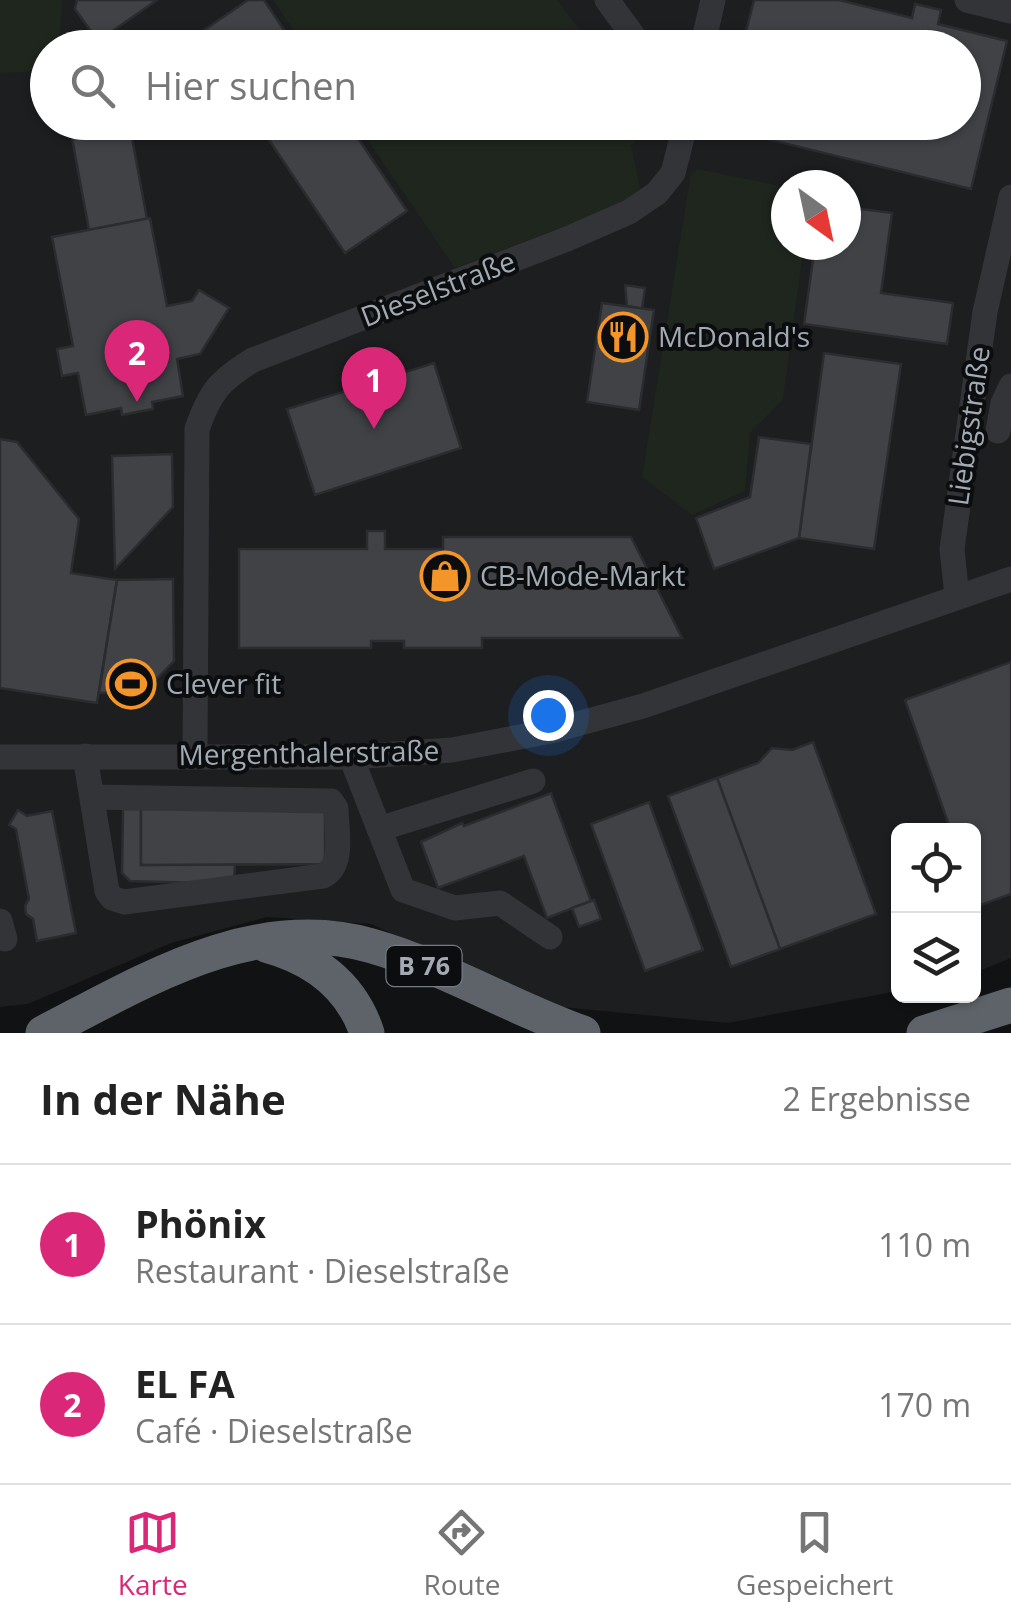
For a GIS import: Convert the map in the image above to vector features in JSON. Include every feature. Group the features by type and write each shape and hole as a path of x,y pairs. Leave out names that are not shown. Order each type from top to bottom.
{"highway":[{"name":"B 76","path":"43,1033 158,974 215,952 302,936 371,946 583,1033"},
{"name":"B 76","path":"256,943 291,952 330,976 351,1000 366,1033"},
{"path":"924,1033 1011,1005"}],"street":[{"path":"607,0 629,30"},
{"path":"706,30 713,0"},
{"path":"966,0 1011,11"},
{"name":"Dieselstraße","path":"182,797 198,429 206,403 222,379 253,360 567,240 629,212 657,194 672,173 681,140"},
{"name":"Liebigstraße","path":"957,597 952,549 984,312 1011,197"},
{"path":"998,431 1011,386"},
{"name":"Mergenthalerstraße","path":"0,757 351,757 452,750 550,731 643,706 1011,579"},
{"path":"85,756 107,892 124,902 323,876 333,871 337,862 336,808 331,801 92,798"},
{"path":"351,757 403,890 455,908 500,903 550,937"},
{"path":"379,829 534,781"}],"shaded area":[{"path":"0,0 1011,0 1011,958 981,970 981,823 891,823 891,992 728,1023 551,1006 371,924 267,917 171,943 28,1004 0,1007"},
{"path":"0,0 62,0 60,30 30,30 30,72 0,73"},
{"path":"273,0 557,0 580,30 293,30"},
{"path":"368,140 637,140 631,145 640,188 623,204 455,268"},
{"path":"697,169 771,184 771,260 802,260 783,399 750,433 745,491 692,515 642,477 691,173"}],"building":[{"path":"77,0 157,0 114,30 90,30 75,9"},
{"path":"248,0 264,0 284,30 204,30"},
{"path":"754,0 839,0 912,18 915,4 941,10 938,24 962,30 746,30"},
{"path":"981,35 1007,41 971,189 771,140 981,140"},
{"path":"72,140 132,140 147,219 89,230"},
{"path":"269,140 359,140 407,211 345,253"},
{"path":"861,209 892,213 881,293 953,303 947,344 804,324 813,260 861,260"},
{"path":"150,218 167,306 192,301 199,290 229,308 200,354 177,359 183,396 152,402 153,409 122,415 121,408 86,415 78,373 62,376 57,349 73,346 52,237"},
{"path":"625,285 645,288 642,309 627,306"},
{"name":"McDonald's","path":"602,303 654,310 639,410 587,402"},
{"path":"824,353 901,364 874,549 799,538"},
{"path":"434,363 461,448 315,495 287,409 346,391 343,383 359,378 361,386"},
{"path":"759,437 811,444 799,538 714,569 696,518 750,497"},
{"path":"0,439 17,442 79,519 71,573 117,580 97,703 0,688"},
{"path":"172,454 173,507 115,569 112,456"},
{"name":"CB-Mode-Markt","path":"367,531 385,531 385,549 443,549 443,537 631,537 682,638 482,638 482,648 404,648 404,641 371,641 371,648 239,648 239,549 367,549"},
{"path":"173,579 174,661 144,692 99,693 117,580"},
{"path":"1011,662 1011,894 981,905 981,823 948,823 905,700"},
{"path":"813,742 876,914 780,949 717,778 758,763 772,748 792,750"},
{"path":"717,778 780,949 731,967 668,796"},
{"path":"551,793 591,901 547,918 524,856 438,888 421,842 462,823 464,826"},
{"path":"649,802 703,950 645,971 591,824"},
{"path":"123,809 141,809 141,865 235,864 234,884 130,881 122,873"},
{"path":"141,809 325,809 325,864 141,865"},
{"path":"18,810 27,816 52,811 76,933 37,941 33,919 26,914 29,899 16,829 9,825"},
{"path":"594,900 601,919 579,927 572,908"}],"place":[{"name":"McDonald's","path":"623,337"},
{"name":"EL FA","path":"137,402"},
{"name":"Phönix","path":"374,429"},
{"name":"CB-Mode-Markt","path":"445,576"},
{"name":"Clever fit","path":"131,684"}]}
